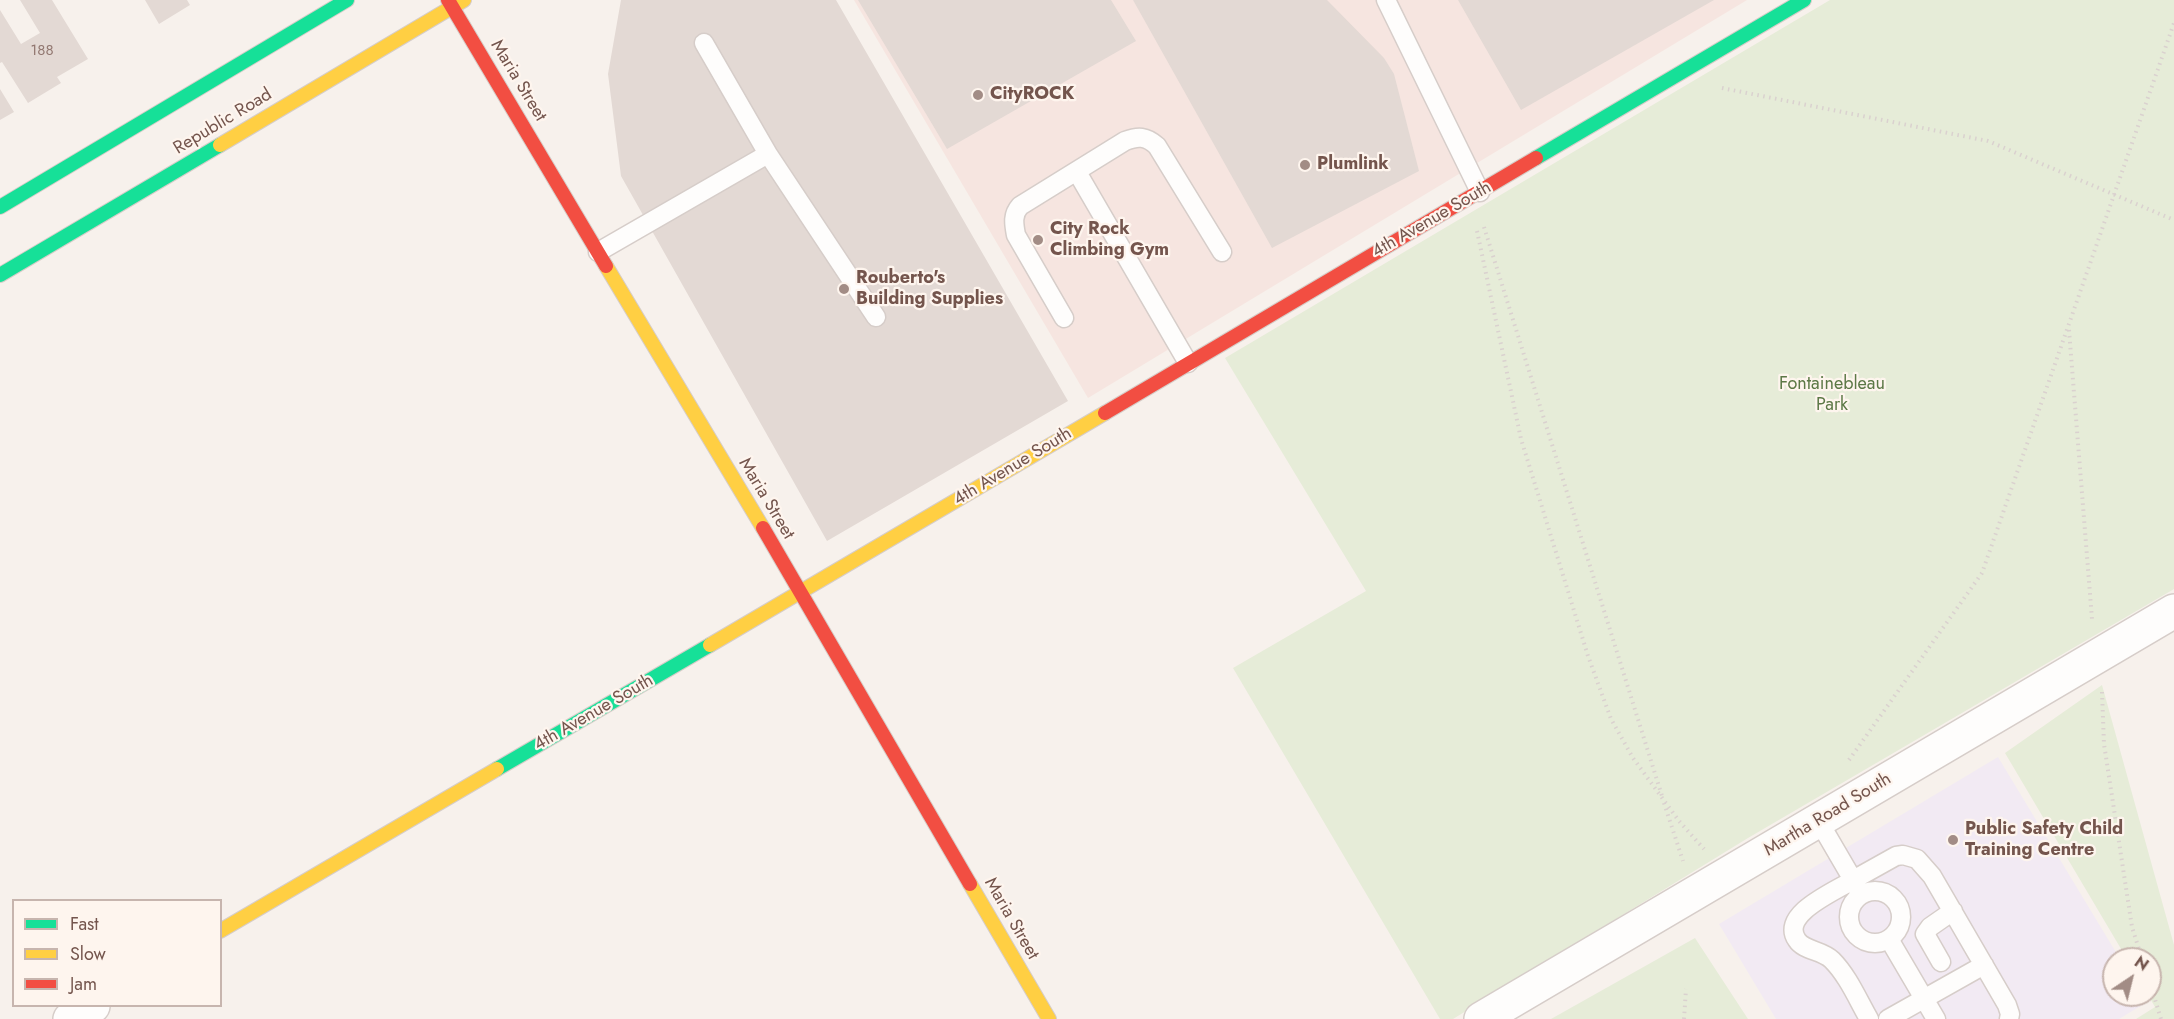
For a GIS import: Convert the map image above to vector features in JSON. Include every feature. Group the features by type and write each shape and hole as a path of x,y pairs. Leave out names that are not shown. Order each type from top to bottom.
{"street":[{"path":"0,207 347,0"},
{"name":"4th Avenue South","path":"222,930 801,592 1804,0"},
{"name":"Maria Street","path":"455,2 598,252 801,592 1049,1019"},
{"name":"Republic Road","path":"0,275 455,2"},
{"name":"Martha Road South","path":"1481,1019 1694,896 1726,874 1818,820 2099,671 2174,611"},
{"path":"70,1019 90,1007"}],"lane":[{"path":"1386,0 1474,195"},
{"path":"704,43 768,154 876,318"},
{"path":"1064,318 1016,235 1014,219 1016,211 1020,206 1125,141 1137,137 1150,139 1163,155 1222,252"},
{"path":"598,252 768,154"},
{"path":"1077,172 1188,363"},
{"path":"1818,820 1857,887 1880,891 1897,903 1901,916 1900,923 1889,939 1873,943 1858,936 1852,930 1850,906 1857,887"},
{"path":"1869,1019 1832,960 1818,950 1796,940 1793,930 1797,916 1805,909 1857,887 1896,856 1910,857 1923,864 2007,1005 2009,1019"},
{"path":"1941,962 1925,934 1930,927 1953,911"},
{"path":"1889,939 1936,1019"},
{"path":"1888,1019 1984,965"}],"path":[{"path":"1845,766 1982,573 2174,23"},
{"path":"1672,78 1988,141 2174,220"},
{"path":"1474,195 1694,896"},
{"path":"1474,195 1521,439 1585,645 1611,719 1633,758 1679,821 1726,874"},
{"path":"2069,326 2104,744 2132,927 2138,947"},
{"path":"1684,1019 1686,989"}],"shaded area":[{"path":"854,0 1747,0 1088,398"},
{"name":"Public Safety Child Training Centre","path":"1998,757 2113,947 2102,947 2102,1007 2139,1007 2119,1019 1776,1019 1719,924"}],"green space":[{"name":"Fontainebleau Park","path":"1830,0 2174,0 2174,589 1748,838 1453,1019 1440,1019 1233,668 1366,591 1225,358"},
{"path":"2102,685 2174,945 2174,1019 2136,1019 2155,1007 2162,1007 2162,947 2120,947 2005,753"},
{"path":"1695,938 1748,1019 1551,1019"}],"building":[{"path":"20,0 52,0 88,59 57,77 61,83 28,103 2,62 0,63 0,10 21,44 40,33"},
{"path":"145,0 187,0 190,5 159,24"},
{"name":"Rouberto's Building Supplies","path":"621,0 836,0 1068,401 827,541 621,176 608,74"},
{"name":"CityROCK","path":"858,0 1111,0 1136,41 947,149"},
{"path":"1133,0 1327,0 1384,58 1394,74 1419,171 1272,248"},
{"path":"1458,0 1714,0 1521,110"},
{"path":"0,89 14,112 0,120"}],"traffic: fast":[{"path":"0,207 347,0"},
{"path":"1536,158 1804,0"},
{"path":"0,275 220,145"},
{"path":"497,769 710,645"}],"traffic: slow":[{"path":"220,145 464,0"},
{"path":"606,266 763,528"},
{"path":"710,645 1105,413"},
{"path":"222,930 497,769"},
{"path":"970,884 1049,1019"}],"traffic: jam":[{"path":"448,0 606,266"},
{"path":"1105,413 1536,158"},
{"path":"763,528 970,884"}],"place":[{"name":"CityROCK","path":"978,95"},
{"name":"Plumlink","path":"1305,165"},
{"name":"City Rock Climbing Gym","path":"1038,240"},
{"name":"Rouberto's Building Supplies","path":"844,289"},
{"name":"Public Safety Child Training Centre","path":"1953,840"}]}
